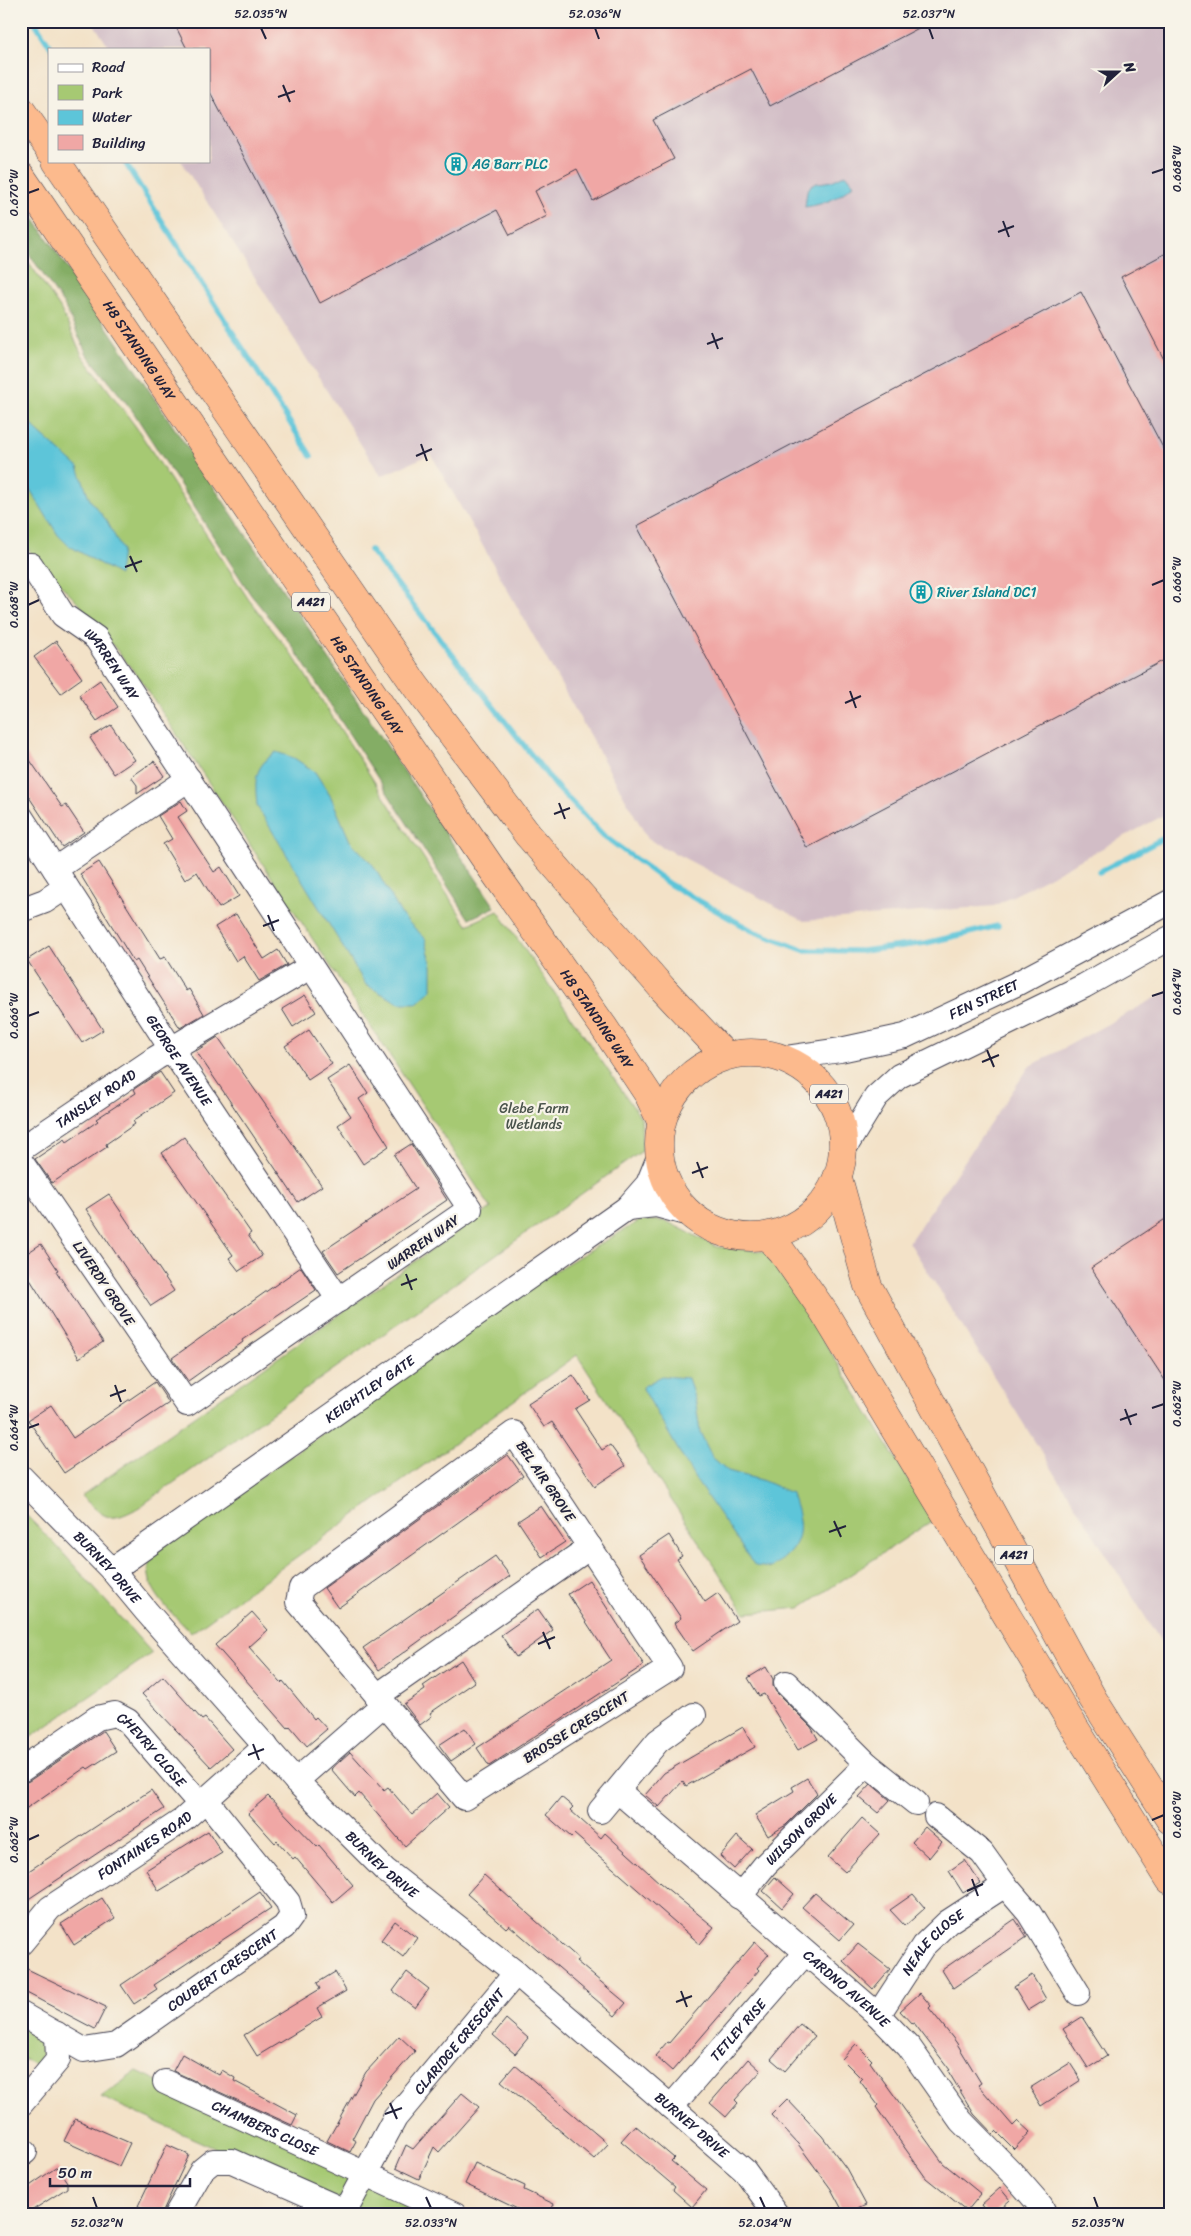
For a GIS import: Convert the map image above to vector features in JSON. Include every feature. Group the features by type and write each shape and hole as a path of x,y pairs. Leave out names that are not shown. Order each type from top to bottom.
{"highway":[{"path":"21,110 48,149"},
{"name":"A421","path":"57,162 415,685 528,835 663,989 719,1049 756,1052 785,1058 810,1073 829,1094 841,1120 844,1149 838,1178 822,1206 775,1244"},
{"name":"H8 STANDING WAY","path":"21,176 487,861 603,1026 648,1094 661,1121"},
{"name":"A421","path":"719,1049 675,1092 661,1121 658,1139 659,1157 664,1178 675,1198 689,1214 713,1230 739,1238 775,1244 824,1312 1062,1709 1170,1880"},
{"name":"A421","path":"838,1178 846,1213 868,1286 1093,1699 1170,1820"}],"street":[{"name":"WARREN WAY","path":"21,565 31,565 63,615 96,638 310,967 422,1132 470,1209 187,1404"},
{"path":"21,910 45,901 60,878 189,780"},
{"name":"GEORGE AVENUE","path":"21,818 172,1050 339,1300"},
{"name":"FEN STREET","path":"785,1058 840,1050 905,1036 1016,984 1170,902"},
{"path":"844,1149 876,1097 900,1076 1068,995 1170,938"},
{"path":"172,1050 310,967"},
{"name":"TANSLEY ROAD","path":"21,1149 172,1050"},
{"name":"KEIGHTLEY GATE","path":"112,1570 627,1208 648,1184 659,1157"},
{"name":"LIVERDY GROVE","path":"21,1162 187,1404"},
{"name":"KEIGHTLEY GATE","path":"627,1208 656,1205 689,1214"},
{"name":"BEL AIR GROVE","path":"381,1700 298,1602 301,1588 514,1433 590,1547"},
{"name":"BURNEY DRIVE","path":"21,1476 112,1570 146,1612 296,1781 385,1870 516,1973 744,2170 777,2215"},
{"path":"296,1781 381,1700 590,1547"},
{"name":"BROSSE CRESCENT","path":"381,1700 464,1798 670,1668 590,1547"},
{"path":"786,1683 867,1764 916,1803"},
{"name":"CHEVRY CLOSE","path":"21,1770 97,1718 115,1714 128,1721 203,1802"},
{"path":"600,1811 658,1741 694,1715"},
{"name":"FONTAINES ROAD","path":"21,1943 50,1908 183,1820 266,1746"},
{"name":"WILSON GROVE","path":"739,1897 765,1865 811,1822 867,1764"},
{"name":"CARDNO AVENUE","path":"618,1791 878,2015 909,2047 960,2121 1013,2174 1041,2206 1045,2215"},
{"name":"COUBERT CRESCENT","path":"21,2014 84,2050 116,2045 284,1927 292,1916 288,1902 203,1802"},
{"path":"936,1816 982,1853 1005,1885 1029,1913 1078,1993"},
{"name":"NEALE CLOSE","path":"878,2015 923,1946 948,1922 1005,1885"},
{"name":"TETLEY RISE","path":"671,2107 806,1953"},
{"name":"CLARIDGE CRESCENT","path":"344,2213 365,2172 402,2109 516,1973"},
{"path":"21,2104 58,2060 57,2034"},
{"name":"CHAMBERS CLOSE","path":"165,2082 365,2172 455,2215"},
{"path":"176,2215 202,2170 213,2160 232,2161 344,2213"}],"shaded area":[{"path":"92,21 1170,21 1170,812 994,906 804,921 648,839 431,454 381,476 182,162 210,162 210,48 109,48"},
{"path":"1170,990 1170,1656 909,1242 1029,1067"}],"green space":[{"path":"21,199 495,907 469,919 291,644 251,595 132,410 87,354 64,305 21,242"},
{"name":"Glebe Farm Wetlands","path":"21,251 60,308 82,355 136,427 249,600 293,656 467,925 498,911 641,1118 642,1151 138,1508 113,1517 101,1514 81,1496 491,1208 140,679 86,612 32,554 21,539"},
{"path":"641,1220 666,1221 717,1247 770,1252 933,1520 800,1608 745,1613 577,1355 191,1633 160,1600 150,1580 149,1570 151,1560 161,1548 534,1283"},
{"path":"21,1510 54,1543 152,1653 21,1744"},
{"path":"21,2025 50,2039 36,2065 21,2058"},
{"path":"137,2071 358,2174 343,2206 101,2097"},
{"path":"367,2176 448,2215 361,2215 351,2210"}],"water":[{"path":"846,174 854,184 848,189 832,200 805,207 807,191 812,184 832,181"},
{"path":"21,410 38,432 78,467 90,500 107,521 122,550 119,575 68,545 58,535 21,475"},
{"path":"276,752 294,758 315,772 331,797 350,841 373,865 403,917 425,938 432,966 432,989 417,1003 399,1003 366,985 257,806 256,782 259,769"},
{"path":"662,1376 688,1378 696,1404 700,1432 712,1457 728,1471 764,1481 791,1493 796,1505 800,1526 799,1535 796,1544 790,1552 771,1568 755,1566 695,1479 642,1387"}],"building":[{"name":"AG Barr PLC","path":"173,21 932,21 770,106 751,69 653,120 674,159 593,201 577,169 535,191 547,216 510,235 497,210 320,303 210,92 210,48 186,48"},
{"path":"1170,251 1170,371 1121,277"},
{"name":"River Island DC1","path":"1081,292 1170,461 1170,657 807,848 637,526"},
{"path":"56,641 82,678 61,693 34,657"},
{"path":"100,680 118,707 97,721 79,695"},
{"path":"111,725 135,760 114,774 90,738"},
{"path":"21,747 62,807 66,805 84,832 62,847 21,785"},
{"path":"154,761 164,776 137,794 137,785 131,777"},
{"path":"181,801 187,811 178,817 214,872 221,867 239,896 219,908 197,872 185,880 163,844 172,839 158,816"},
{"path":"99,862 160,959 165,957 186,991 189,989 204,1014 180,1028 137,960 134,962 80,874"},
{"path":"236,914 264,959 278,950 287,965 259,981 243,956 236,961 215,927"},
{"path":"49,946 103,1030 82,1043 27,960"},
{"path":"305,995 316,1012 293,1027 282,1009"},
{"path":"309,1030 332,1064 308,1080 285,1046"},
{"path":"218,1037 322,1186 298,1202 196,1051"},
{"path":"350,1065 368,1093 359,1099 389,1146 363,1164 338,1125 351,1116 327,1080"},
{"path":"160,1072 174,1093 133,1121 135,1124 106,1144 107,1147 52,1183 35,1159 65,1139 67,1142 98,1121 96,1119 136,1093 134,1089"},
{"path":"184,1137 251,1233 248,1235 262,1256 239,1271 229,1258 233,1255 162,1153"},
{"path":"411,1144 447,1200 338,1273 323,1251 416,1189 394,1155"},
{"path":"109,1194 174,1291 151,1306 86,1209"},
{"path":"1170,1216 1170,1388 1091,1268"},
{"path":"41,1244 58,1270 56,1271 103,1342 79,1358 21,1265 21,1257"},
{"path":"301,1267 316,1290 242,1340 243,1342 188,1381 172,1358"},
{"path":"573,1375 590,1400 575,1409 602,1450 610,1445 625,1466 595,1486 552,1422 544,1427 528,1404"},
{"path":"155,1382 169,1403 64,1473 28,1420 51,1405 73,1438"},
{"path":"508,1455 523,1476 338,1608 324,1588"},
{"path":"541,1506 565,1542 542,1557 518,1521"},
{"path":"669,1535 682,1556 677,1559 705,1602 718,1593 737,1621 693,1651 674,1623 681,1618 639,1555"},
{"path":"495,1556 510,1576 379,1670 363,1648"},
{"path":"589,1580 644,1665 489,1766 477,1748 611,1660 568,1594"},
{"path":"538,1609 553,1630 516,1657 501,1635"},
{"path":"252,1612 268,1630 249,1647 281,1683 283,1681 314,1719 316,1717 327,1729 307,1746 290,1726 288,1728 215,1645"},
{"path":"461,1660 475,1682 430,1713 432,1716 420,1725 404,1704 425,1690 423,1686"},
{"path":"766,1667 773,1679 773,1686 776,1692 811,1727 818,1739 798,1750 764,1694 759,1696 748,1678"},
{"path":"163,1676 202,1720 205,1718 232,1749 211,1767 142,1694"},
{"path":"743,1727 755,1747 686,1786 683,1781 659,1807 645,1795 664,1773"},
{"path":"465,1728 476,1744 451,1761 439,1745"},
{"path":"103,1731 116,1751 88,1769 86,1767 21,1812 21,1784 29,1781"},
{"path":"350,1752 384,1790 388,1787 412,1815 437,1793 449,1807 405,1846 359,1793 355,1797 331,1769"},
{"path":"807,1778 817,1794 786,1825 768,1836 755,1815 794,1791 792,1787"},
{"path":"871,1784 890,1800 878,1813 859,1797"},
{"path":"151,1790 164,1809 21,1904 21,1876"},
{"path":"268,1796 317,1847 319,1845 353,1885 333,1902 295,1857 293,1859 277,1841 275,1843 248,1813"},
{"path":"561,1797 573,1807 570,1810 601,1838 605,1833 660,1883 714,1927 700,1944 574,1834 571,1837 546,1815"},
{"path":"862,1818 880,1834 845,1872 828,1857"},
{"path":"925,1827 942,1842 929,1858 912,1842"},
{"path":"208,1831 222,1853 159,1891 146,1870"},
{"path":"737,1836 752,1849 734,1869 720,1856"},
{"path":"965,1860 980,1883 963,1893 949,1871"},
{"path":"484,1875 579,1959 576,1961 626,2003 615,2016 509,1925 506,1928 467,1894"},
{"path":"775,1877 794,1894 782,1908 763,1891"},
{"path":"260,1892 271,1908 154,1985 157,1989 134,2004 121,1985"},
{"path":"815,1893 853,1925 840,1940 802,1907"},
{"path":"913,1894 925,1908 905,1926 890,1910"},
{"path":"102,1898 115,1918 74,1945 61,1924"},
{"path":"1015,1919 1027,1937 953,1988 942,1970"},
{"path":"395,1921 417,1938 403,1957 381,1940"},
{"path":"755,1942 769,1954 757,1968 759,1970 672,2071 655,2056 667,2042 669,2043"},
{"path":"858,1944 890,1969 873,1989 843,1961"},
{"path":"21,1966 106,2007 95,2029 21,1990"},
{"path":"335,1972 346,1991 317,2008 322,2017 257,2056 244,2035 320,1989 317,1983"},
{"path":"407,1972 429,1989 415,2008 393,1991"},
{"path":"1032,1975 1046,1999 1028,2010 1014,1987"},
{"path":"920,1993 931,2006 929,2008 956,2042 981,2083 978,2085 1013,2126 1018,2121 1030,2132 1014,2149 996,2131 993,2134 974,2114 948,2071 950,2070 914,2023 912,2024 900,2011"},
{"path":"1082,2017 1107,2056 1088,2068 1063,2029"},
{"path":"506,2019 528,2038 515,2054 493,2035"},
{"path":"800,2024 815,2036 785,2071 771,2059"},
{"path":"399,2036 415,2051 373,2099 352,2139 356,2141 350,2152 327,2141 366,2072"},
{"path":"856,2044 872,2060 870,2062 943,2163 981,2194 967,2211 926,2178 876,2107 878,2105 860,2081 862,2079 842,2059"},
{"path":"182,2054 219,2075 222,2070 235,2078 234,2081 297,2115 292,2125 173,2071"},
{"path":"748,2059 761,2071 735,2100 738,2103 726,2117 710,2103"},
{"path":"1070,2063 1081,2080 1041,2106 1030,2088"},
{"path":"515,2065 608,2144 594,2159 501,2081"},
{"path":"462,2093 479,2107 439,2152 434,2147 419,2179 396,2168 406,2145 413,2149"},
{"path":"787,2099 822,2136 846,2168 866,2205 845,2215 831,2189 798,2144 771,2115"},
{"path":"75,2119 130,2143 119,2166 64,2141"},
{"path":"635,2125 674,2158 671,2161 706,2190 692,2207 673,2190 675,2187 621,2141"},
{"path":"167,2145 189,2155 161,2215 157,2215 138,2206"},
{"path":"475,2163 525,2186 524,2190 554,2204 549,2215 530,2215 465,2184"},
{"path":"57,2167 67,2182 67,2188 25,2215 21,2215 21,2192"},
{"path":"1000,2188 1010,2200 993,2215 989,2215 981,2205"}],"waterway":[{"path":"34,21 51,48"},
{"path":"125,162 311,456"},
{"path":"370,550 556,786 604,836 669,884 753,931 803,950 862,951 926,943 998,926"},
{"path":"1099,872 1170,835"}],"place":[{"name":"AG Barr PLC","path":"456,164"},
{"name":"River Island DC1","path":"921,592"}]}
